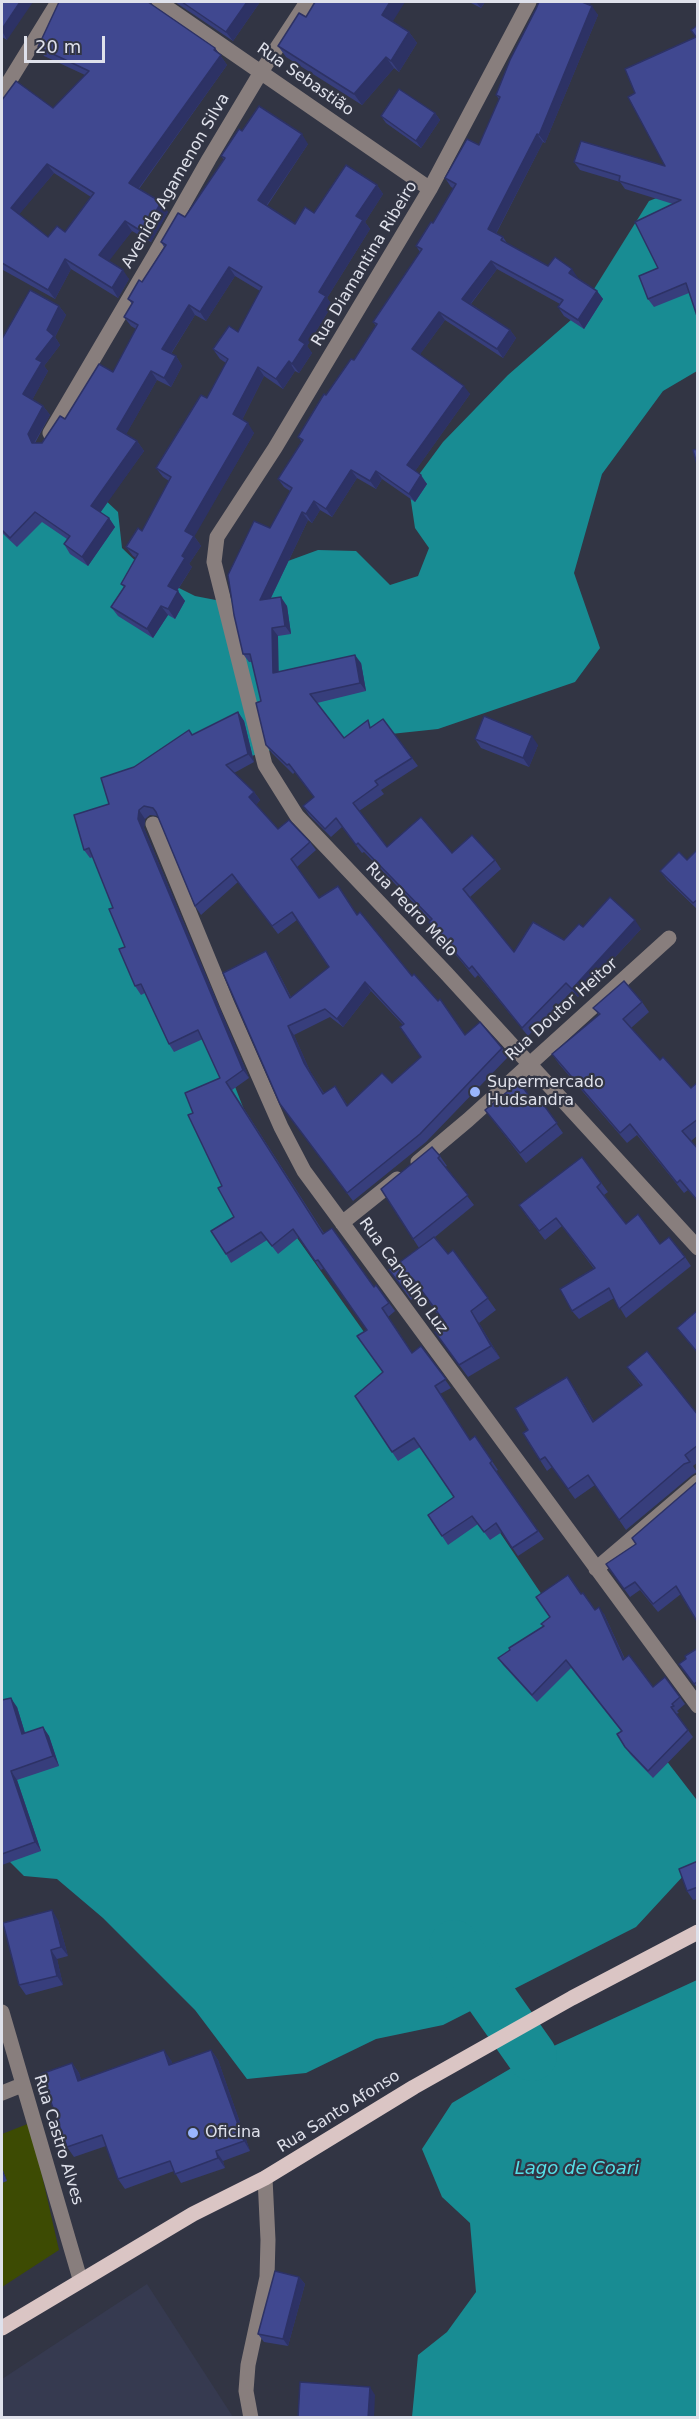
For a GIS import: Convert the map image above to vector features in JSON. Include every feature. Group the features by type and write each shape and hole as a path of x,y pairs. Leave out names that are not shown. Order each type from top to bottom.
{"main road":[{"name":"Rua Santo Afonso","path":"2,2328 193,2214 265,2178 414,2087 572,1998 698,1932"}],"street":[{"path":"2,93 58,2"},
{"name":"Rua Sebastião","path":"159,2 430,189"},
{"name":"Avenida Agamenon Silva","path":"44,444 261,72 307,2"},
{"name":"Rua Diamantina Ribeiro","path":"217,537 275,448 430,189 529,2"},
{"name":"Rua Pedro Melo","path":"217,537 214,562 265,765 297,816 446,973 698,1248"},
{"name":"Rua Carvalho Luz","path":"153,824 227,1005 281,1127 304,1171 698,1706"},
{"name":"Rua Doutor Heitor","path":"342,1223 468,1120 669,938"},
{"path":"596,1569 698,1482"},
{"name":"Rua Castro Alves","path":"2,2012 81,2279"},
{"path":"2,2093 22,2085"},
{"path":"251,2418 246,2391 248,2365 267,2277 265,2178"}],"shaded area":[{"path":"147,2284 233,2417 2,2417 2,2379"}],"green space":[{"path":"30,2123 59,2250 2,2287 2,2134"}],"water":[{"path":"697,182 697,371 663,391 602,474 574,573 600,648 575,682 438,729 287,745 168,782 118,822 204,1007 290,1228 374,1346 565,1629 696,1799 697,1806 697,1861 636,1927 443,2025 376,2039 306,2073 247,2079 195,2010 103,1918 57,1879 24,1876 2,1854 2,479 103,498 118,512 122,548 147,572 195,596 226,602 269,568 318,550 356,551 390,585 418,576 429,548 415,528 409,488 443,442 508,375 579,313 649,201"},
{"name":"Lago de Coari","path":"697,1980 697,2417 412,2417 418,2355 447,2332 476,2292 470,2223 442,2197 422,2149 452,2103 532,2056"}],"building":[{"path":"2,2 20,2 2,29"},
{"path":"59,2 148,2 215,48 214,50 221,55 129,183 161,202 144,233 125,221 99,255 123,270 112,288 65,259 48,290 2,263 2,100 16,81 53,108 89,71 38,47","holes":["47,164 94,193 65,232 57,226 48,237 11,208"]},
{"path":"182,2 247,2 226,32"},
{"path":"315,2 390,2 382,15 409,32 391,61 386,57 354,94 278,46 299,13 306,17"},
{"path":"539,2 582,2 592,6 539,135 537,134 488,229 503,237 501,240 548,266 555,257 572,269 569,273 597,291 578,320 558,307 563,300 491,261 462,299 510,330 497,349 439,312 412,349 464,386 407,465 421,475 409,494 376,471 370,481 351,470 326,509 314,501 306,514 302,512 260,600 281,597 285,626 272,628 273,673 355,655 360,683 310,694 344,738 368,720 370,728 383,719 412,758 375,781 378,785 353,803 387,847 421,817 452,853 472,835 495,860 463,889 514,952 533,922 564,940 579,924 583,927 610,897 635,920 572,989 566,983 522,1028 472,966 469,969 429,922 432,919 358,843 356,845 336,818 325,829 303,806 314,797 289,764 287,765 266,745 256,703 261,701 250,654 243,654 228,575 254,521 270,528 292,488 278,479 303,440 298,437 324,394 326,395 351,359 354,360 377,324 373,322 422,249 416,246 431,222 433,223 456,184 445,178 467,139 479,145 500,97 496,95 510,60"},
{"path":"698,25 697,316 686,283 648,299 639,276 658,268 635,222 681,200 619,181 620,176 574,162 581,141 665,166 628,97 635,93 625,69 696,37 691,30"},
{"path":"399,89 435,113 416,141 381,116"},
{"path":"259,106 302,134 258,200 295,224 305,207 314,213 346,165 377,185 356,216 363,220 319,292 326,296 299,340 305,344 292,364 289,361 276,379 258,367 233,414 248,423 185,531 194,536 182,556 185,558 168,586 178,591 168,609 161,606 147,629 111,607 125,586 121,584 138,554 126,547 138,528 142,531 171,477 156,468 201,395 207,398 228,359 213,349 229,326 238,332 262,287 229,267 200,312 189,305 162,349 176,356 164,378 151,371 117,429 137,441 91,506 109,518 82,557 64,544 70,536 35,512 10,538 2,530 2,339 30,290 59,306 47,330 54,336 36,359 42,362 23,394 43,406 28,434 32,443 42,443 60,416 65,419 99,364 113,372 138,325 124,317 133,302 128,299 139,280 142,282 166,245 161,242 178,213 185,217 225,158 221,156 239,129 242,131"},
{"path":"698,449 698,468 693,450"},
{"path":"238,712 248,754 226,765 254,792 249,797 278,829 289,820 310,842 291,859 319,898 338,886 357,915 360,912 412,976 414,974 438,1001 440,999 465,1035 480,1022 502,1048 420,1134 347,1193 280,1104 223,973 266,951 290,998 329,967 292,912 272,926 232,874 195,906 156,812 153,808 144,806 139,810 138,819 243,1070 226,1082 323,1234 332,1228 374,1287 376,1285 389,1303 382,1308 412,1353 421,1346 446,1379 435,1386 470,1440 475,1436 492,1461 490,1463 538,1531 512,1548 496,1523 484,1532 472,1516 442,1536 428,1515 454,1497 414,1438 392,1452 355,1396 383,1372 357,1336 367,1330 318,1260 315,1261 293,1229 272,1246 261,1232 226,1254 211,1231 234,1217 218,1188 222,1186 188,1115 193,1113 185,1093 220,1078 198,1030 169,1044 141,984 135,986 119,949 125,947 109,909 113,908 89,848 84,850 74,815 109,804 101,778 134,767 189,730 192,735","holes":["365,982 404,1024 400,1027 421,1057 392,1083 382,1073 347,1106 335,1086 323,1094 304,1063 288,1026 325,1009 337,1019"]},
{"path":"484,716 532,736 523,758 475,739"},
{"path":"698,849 698,899 693,903 660,871 679,852 687,860"},
{"path":"624,981 642,1002 623,1019 660,1060 663,1057 691,1088 698,1082 698,1119 682,1131 698,1149 698,1201 680,1180 677,1183 630,1124 620,1133 552,1054 600,1014 593,1008"},
{"path":"519,1082 535,1104 540,1100 557,1123 520,1153 485,1110"},
{"path":"432,1147 468,1195 413,1239 381,1189"},
{"path":"582,1157 601,1183 597,1187 626,1224 638,1214 660,1244 669,1237 685,1257 619,1309 609,1288 572,1311 560,1289 595,1268 556,1218 539,1231 519,1205"},
{"path":"434,1237 448,1254 453,1250 488,1298 471,1311 491,1346 459,1365 435,1332 446,1324 414,1280 403,1288 389,1270"},
{"path":"698,1310 698,1353 677,1328"},
{"path":"647,1351 698,1415 698,1445 685,1455 690,1462 684,1464 619,1520 588,1475 568,1489 545,1457 540,1460 523,1433 528,1430 515,1408 567,1377 593,1422 642,1385 627,1367"},
{"path":"698,1481 698,1623 676,1586 653,1604 635,1582 624,1589 606,1564 636,1544 632,1538"},
{"path":"568,1575 595,1610 599,1607 623,1660 629,1655 653,1687 665,1677 680,1697 671,1707 688,1730 648,1771 625,1747 617,1734 622,1731 566,1660 532,1695 498,1658 510,1650 509,1648 544,1626 541,1624 550,1617 536,1597"},
{"path":"698,1648 698,1681 694,1684 679,1664 686,1659 685,1656"},
{"path":"11,1698 22,1734 43,1727 53,1756 11,1771 35,1842 2,1854 2,1700"},
{"path":"698,1861 698,1887 687,1891 679,1869"},
{"path":"52,1910 61,1947 51,1950 57,1976 19,1985 3,1923"},
{"path":"164,2050 169,2065 211,2050 244,2141 216,2151 218,2158 175,2174 170,2161 118,2179 102,2135 67,2147 41,2074 72,2063 78,2081"},
{"path":"275,2271 299,2277 283,2339 258,2334"},
{"path":"300,2382 370,2387 368,2418 298,2418"}],"waterway":[{"path":"454,1945 532,2056"}],"place":[{"name":"Supermercado Hudsandra","path":"475,1092"},
{"name":"Oficina","path":"193,2133"}]}
